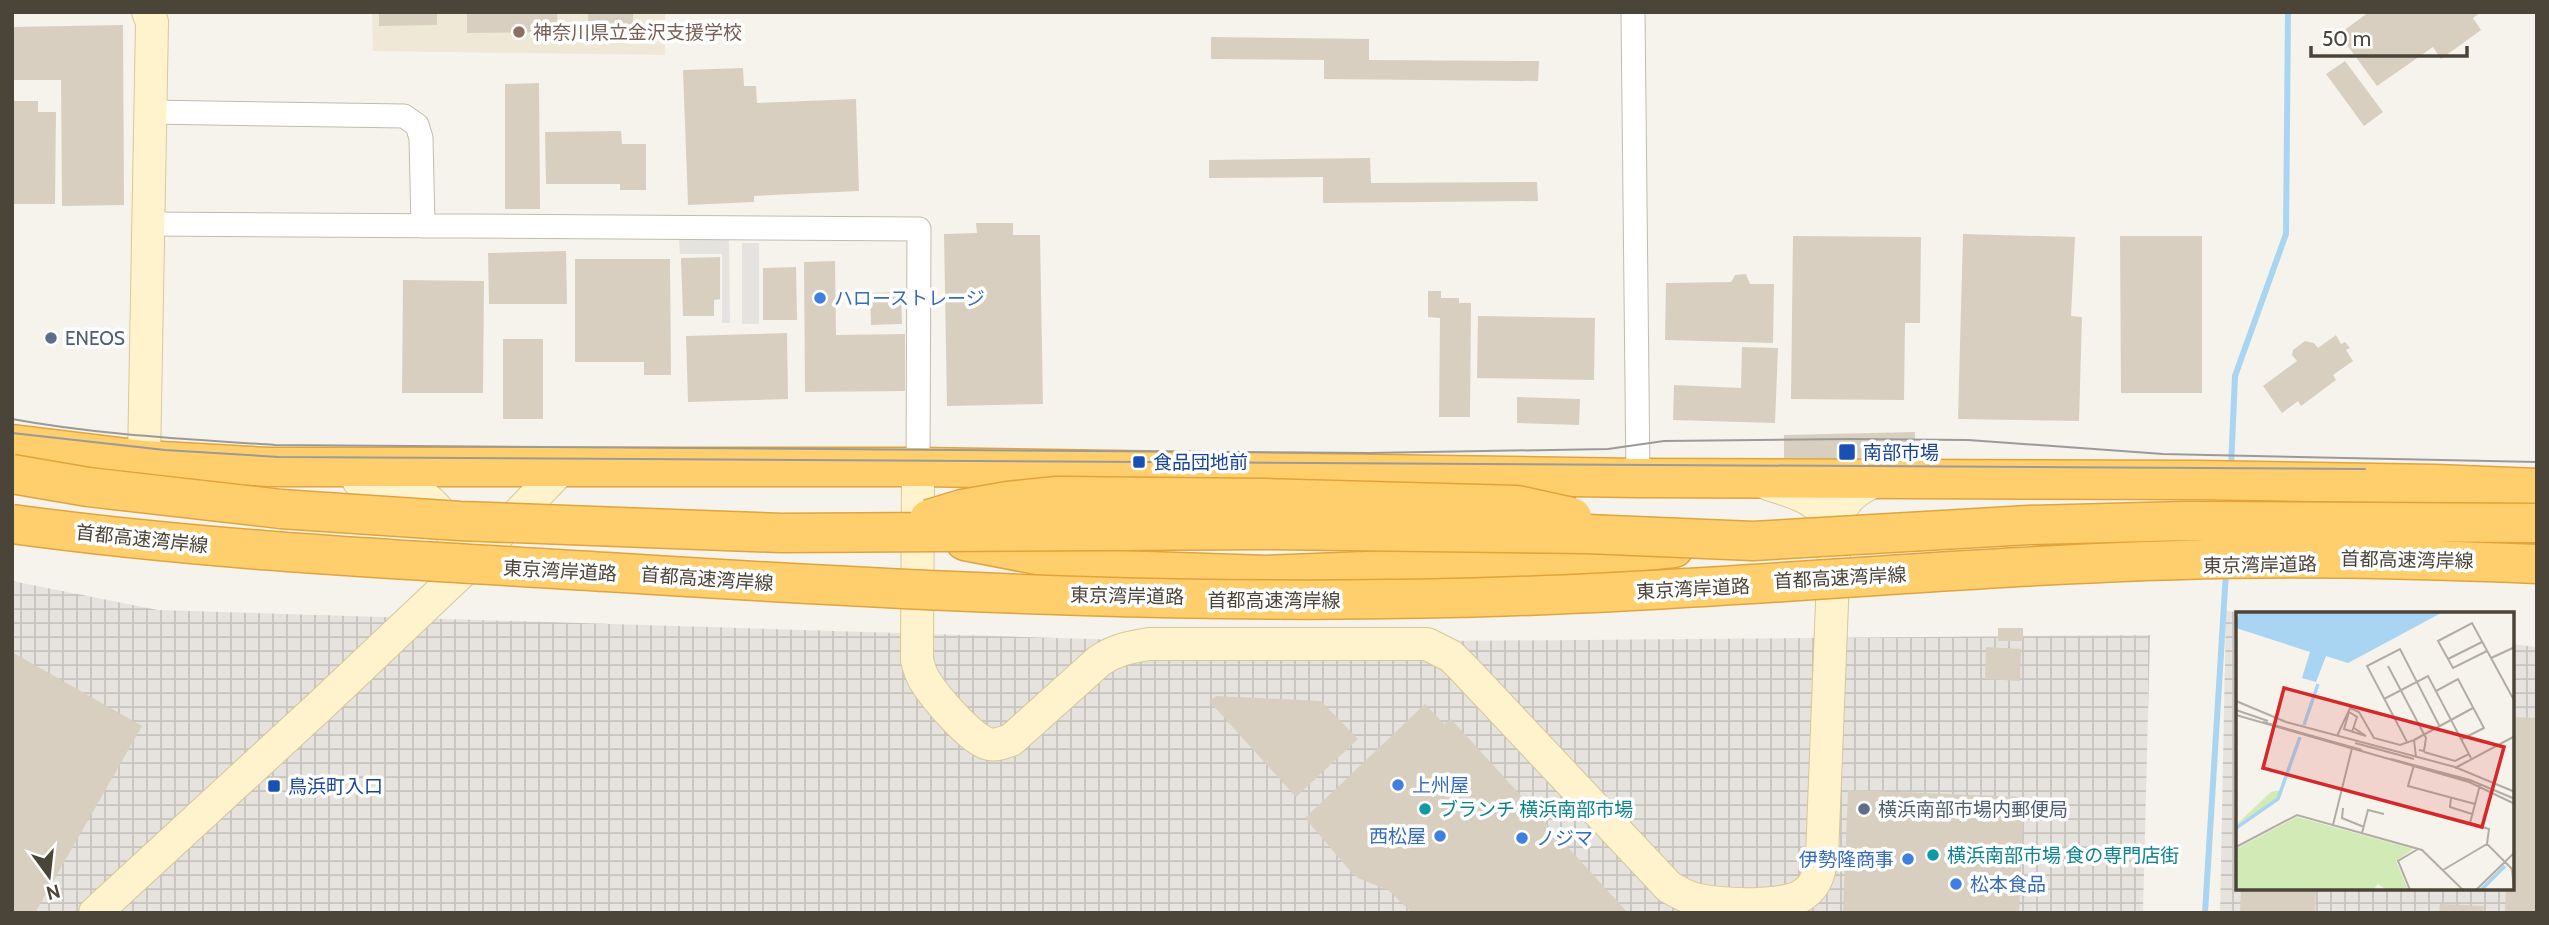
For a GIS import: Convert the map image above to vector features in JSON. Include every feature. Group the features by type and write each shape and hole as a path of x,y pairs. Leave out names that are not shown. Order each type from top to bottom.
{"highway":[{"path":"12,444 144,460 269,467 918,467 1638,478 2435,484 2537,488"},
{"name":"首都高速湾岸線","path":"12,474 88,488 295,510 460,521 806,534 1265,530 1578,534 1677,542 1753,541 2029,526 2185,521 2537,523"},
{"path":"907,526 962,509 1057,496 1265,498 1517,505 1677,542"},
{"path":"851,534 907,526 1058,514 1447,514 1578,534"},
{"name":"東京湾岸道路","path":"12,526 148,544 468,566 916,590 1287,600 1618,593 2196,566 2431,565 2537,571"},
{"name":"首都高速湾岸線","path":"12,526 209,547 775,583 1052,596 1284,602 1548,595 2185,559 2401,558 2537,564"},
{"path":"806,534 1106,547 1489,544 1578,534"},
{"path":"963,541 1115,570 1267,575 1496,566 1677,542"}],"street":[{"path":"144,460 152,22 148,12"},
{"path":"1633,12 1638,478"},
{"path":"149,112 404,116 417,125 421,138 423,226"},
{"path":"148,224 919,229 916,646 920,671 934,694 970,733 989,744 1000,744 1021,733 1098,661 1114,651 1131,646 1427,644 1451,656 1465,670 1669,887 1683,895 1713,902 1781,904 1793,901 1814,885 1822,856 1835,527 1842,505 1849,496 1881,478"},
{"path":"269,467 386,484 417,492 438,507 468,566"},
{"path":"95,913 468,566 562,468"},
{"path":"1744,477 1803,495 1821,507 1835,527"}],"shaded area":[{"name":"神奈川県立金沢支援学校","path":"372,12 665,12 665,55 373,51"},
{"path":"679,240 729,240 730,323 722,323 722,254 680,254"},
{"path":"742,243 759,243 759,324 742,324"},
{"path":"12,581 158,610 1221,643 2150,635 2143,913 12,913"},
{"path":"2226,611 2236,612 2236,890 2514,890 2514,644 2537,647 2537,913 2220,913"}],"building":[{"path":"379,12 437,12 437,25 379,26"},
{"path":"467,12 557,12 558,32 467,33"},
{"path":"588,12 633,12 633,24 588,25"},
{"path":"2369,12 2481,12 2473,18 2481,30 2441,59 2433,47 2377,86 2339,34"},
{"path":"123,25 124,205 62,206 61,80 12,80 12,27"},
{"path":"1211,37 1369,39 1369,60 1539,61 1538,81 1324,79 1324,60 1211,59"},
{"path":"2345,61 2383,112 2364,126 2326,74"},
{"path":"743,68 744,86 756,86 757,103 856,99 859,191 754,196 754,202 688,205 683,70"},
{"path":"539,83 540,209 505,209 505,84"},
{"path":"12,101 38,101 38,112 56,112 55,204 12,204"},
{"path":"621,131 622,144 646,144 646,190 620,190 620,184 546,184 545,132"},
{"path":"1370,158 1371,183 1537,182 1538,201 1323,203 1323,177 1209,178 1209,160"},
{"path":"976,223 1013,223 1013,235 1040,235 1043,404 947,406 944,234 977,233"},
{"path":"1963,234 2075,237 2071,316 2082,317 2079,421 1958,419"},
{"path":"1793,236 1921,237 1920,323 1905,323 1904,400 1791,399"},
{"path":"2120,236 2202,236 2202,393 2121,393"},
{"path":"566,251 567,304 489,304 488,253"},
{"path":"720,257 720,299 714,300 714,316 683,316 681,258"},
{"path":"575,259 670,259 671,375 644,375 644,362 575,362"},
{"name":"ハローストレージ","path":"835,261 836,335 905,334 905,391 805,392 804,262"},
{"path":"796,267 797,320 763,320 763,268"},
{"path":"1746,274 1750,284 1774,284 1773,343 1665,340 1666,283 1731,282 1735,275"},
{"path":"403,280 484,281 483,393 402,393"},
{"path":"1428,291 1441,291 1441,298 1459,298 1459,303 1471,303 1470,417 1439,417 1440,318 1428,317"},
{"path":"901,292 902,324 871,325 870,293"},
{"path":"1478,316 1595,318 1594,380 1477,378"},
{"path":"787,333 788,399 688,402 686,336"},
{"path":"2336,335 2341,344 2345,342 2350,348 2346,350 2353,361 2333,375 2336,380 2301,406 2298,401 2282,413 2263,386 2297,361 2292,355 2293,350 2305,341 2314,343 2318,348"},
{"path":"503,339 543,339 543,419 503,419"},
{"path":"1742,347 1778,348 1775,423 1673,420 1674,385 1741,388"},
{"path":"1517,397 1580,399 1579,425 1517,423"},
{"name":"南部市場","path":"1915,432 1915,470 1784,471 1784,435"},
{"path":"1998,628 2023,628 2023,641 1998,641"},
{"path":"1986,647 2021,649 2020,681 1985,679"},
{"path":"12,652 142,726 35,913 12,913"},
{"path":"1216,696 1321,701 1358,739 1296,797 1209,701"},
{"name":"ブランチ 横浜南部市場","path":"1425,704 1444,724 1451,719 1628,913 1412,913 1388,890 1358,878 1351,872 1305,818"},
{"path":"2514,717 2537,718 2537,913 2505,913 2506,890 2514,890"},
{"name":"横浜南部市場 食の専門店街","path":"1848,790 2024,797 2019,913 1843,913"},
{"path":"2241,890 2316,890 2315,913 2240,913"},
{"path":"2440,904 2484,906 2483,913 2439,913"}],"waterway":[{"path":"2231,467 2235,376 2286,234 2288,12"},
{"path":"2205,913 2226,572"}],"tram line":[{"path":"12,419 111,433 275,445 1369,453 1608,449 1664,441 1849,439 1968,440 2163,454 2537,462"},
{"path":"12,433 165,450 279,457 2365,469"}],"place":[{"name":"神奈川県立金沢支援学校","path":"519,32"},
{"name":"ハローストレージ","path":"820,298"},
{"name":"ENEOS","path":"51,338"},
{"name":"南部市場","path":"1847,452"},
{"name":"食品団地前","path":"1139,462"},
{"name":"上州屋","path":"1398,785"},
{"name":"鳥浜町入口","path":"274,786"},
{"name":"ブランチ 横浜南部市場","path":"1425,809"},
{"name":"横浜南部市場内郵便局","path":"1864,809"},
{"name":"西松屋","path":"1440,836"},
{"name":"ノジマ","path":"1522,838"},
{"name":"横浜南部市場 食の専門店街","path":"1933,855"},
{"name":"伊勢隆商事","path":"1908,859"},
{"name":"松本食品","path":"1956,884"}]}
